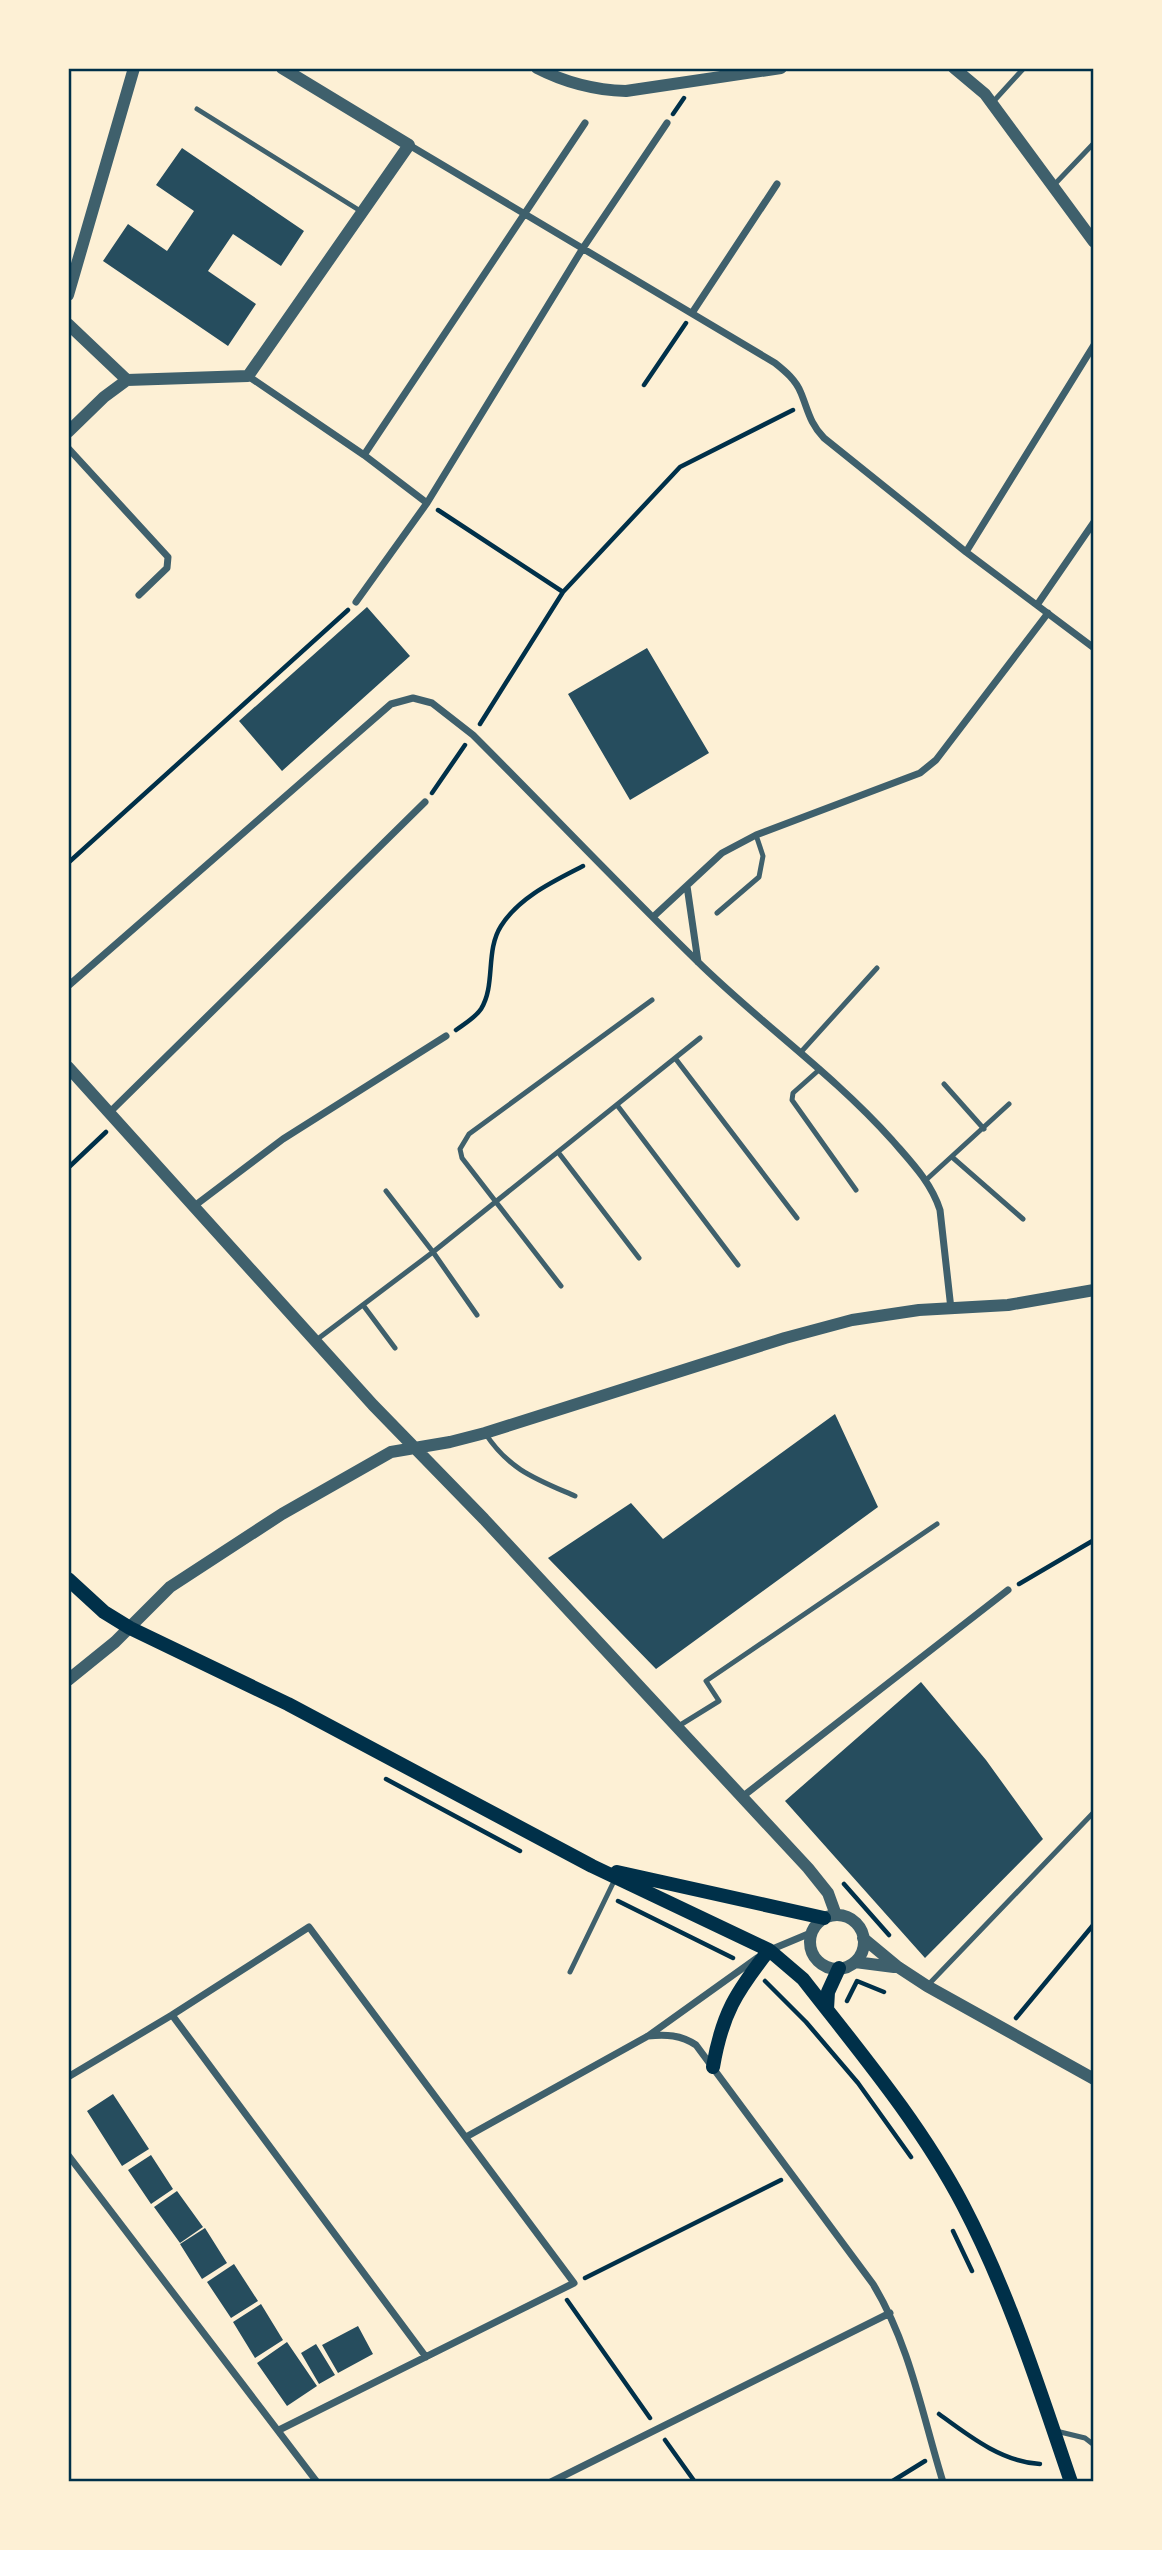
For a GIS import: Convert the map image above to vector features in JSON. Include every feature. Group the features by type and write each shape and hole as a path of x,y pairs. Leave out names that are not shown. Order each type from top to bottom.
{"main road":[{"path":"68,1579 104,1612 130,1628 278,1699 592,1866 769,1950 803,1979 899,2105 934,2156 961,2203 989,2258 1013,2315 1071,2482"},
{"path":"592,1866 830,1917"},
{"path":"713,2067 723,2021 750,1967 769,1950"},
{"path":"827,2010 831,1983 839,1968"}],"street":[{"path":"68,295 134,68"},
{"path":"282,68 775,363 793,380 814,426 824,438 966,552 1094,649"},
{"path":"537,68 578,85 626,91 781,68"},
{"path":"954,68 968,78 992,103 1094,242"},
{"path":"364,455 585,122"},
{"path":"356,602 427,503 583,248 667,123"},
{"path":"248,376 409,145"},
{"path":"692,313 778,184"},
{"path":"68,324 127,380"},
{"path":"966,552 1094,345"},
{"path":"68,432 104,397 127,380 248,376 364,455 427,503"},
{"path":"68,448 168,557 167,568 139,595"},
{"path":"1037,605 1094,522"},
{"path":"653,917 722,853 756,835 920,773 936,760 1048,613"},
{"path":"68,986 391,704 413,698 432,703 473,734 698,963 820,1069 877,1124 926,1180 935,1194 940,1210 951,1309"},
{"path":"113,1118 425,802"},
{"path":"687,886 698,963"},
{"path":"193,1207 283,1139 446,1036"},
{"path":"68,1067 314,1341 484,1519 819,1881 832,1902 830,1917 813,1931 769,1950"},
{"path":"68,1680 130,1628 186,1574 366,1464 391,1452 485,1433 818,1328 887,1313 1009,1305 1094,1290"},
{"path":"742,1797 1008,1590"},
{"path":"830,1917 851,1919 861,1930 863,1947 855,1962"},
{"path":"68,2077 172,2015 309,1927 574,2283 279,2430"},
{"path":"813,1931 810,1940 814,1955 824,1965 839,1968 855,1962 898,1967"},
{"path":"863,1938 898,1967 927,1986 1094,2079"},
{"path":"466,2137 648,2036 750,1967"},
{"path":"172,2015 426,2357"},
{"path":"648,2036 663,2035 686,2039 696,2045 873,2284 890,2312 907,2355 943,2482"},
{"path":"68,2155 317,2482"},
{"path":"551,2482 890,2312"}],"lane":[{"path":"992,103 1024,68"},
{"path":"197,109 362,212"},
{"path":"1053,186 1094,143"},
{"path":"717,913 759,877 763,856 756,835"},
{"path":"801,1052 877,968"},
{"path":"561,1286 462,1158 460,1149 469,1134 652,1000"},
{"path":"314,1341 433,1252 701,1038"},
{"path":"675,1058 797,1218"},
{"path":"820,1069 793,1093 792,1100 856,1190"},
{"path":"944,1084 984,1129"},
{"path":"926,1180 1009,1104"},
{"path":"617,1105 738,1265"},
{"path":"558,1152 639,1258"},
{"path":"953,1157 1023,1219"},
{"path":"386,1191 477,1315"},
{"path":"363,1305 394,1348"},
{"path":"485,1433 510,1464 575,1496"},
{"path":"677,1727 719,1701 705,1681 937,1524"},
{"path":"927,1986 1094,1812"},
{"path":"570,1972 616,1877"},
{"path":"1053,2430 1085,2438 1094,2445"}],"path":[{"path":"644,385 692,313"},
{"path":"425,802 473,734 563,592 680,467 804,404"},
{"path":"427,503 563,592"},
{"path":"68,863 356,602"},
{"path":"446,1036 471,1020 481,1009 489,981 490,958 500,926 525,899 597,859"},
{"path":"68,1168 113,1118"},
{"path":"1008,1590 1094,1541"},
{"path":"377,1774 532,1857"},
{"path":"842,1882 897,1944"},
{"path":"607,1896 750,1967 806,2022 858,2083 918,2167"},
{"path":"1006,2030 1094,1924"},
{"path":"846,2003 857,1981 884,1992"},
{"path":"574,2283 791,2175"},
{"path":"951,2225 973,2274"},
{"path":"561,2290 695,2482"},
{"path":"920,2401 983,2445 1022,2463 1040,2464"},
{"path":"1039,2451 1047,2473"},
{"path":"891,2482 935,2455"}],"building":[{"path":"182,148 304,231 281,266 233,234 208,271 256,304 228,346 103,261 128,224 167,251 194,211 156,185"},
{"path":"367,607 410,656 282,771 239,721"},
{"path":"647,648 709,753 630,800 568,694"},
{"path":"835,1414 878,1507 656,1669 548,1558 631,1503 663,1539"},
{"path":"921,1682 986,1760 1043,1839 925,1958 785,1801"},
{"path":"113,2094 149,2149 122,2166 87,2111"},
{"path":"151,2155 173,2189 151,2204 128,2170"},
{"path":"177,2191 203,2227 180,2243 154,2207"},
{"path":"205,2228 227,2263 202,2279 180,2244"},
{"path":"234,2264 258,2301 231,2318 207,2282"},
{"path":"261,2304 283,2340 255,2358 233,2322"},
{"path":"358,2326 373,2354 338,2373 322,2345"},
{"path":"287,2342 317,2386 287,2406 257,2363"},
{"path":"316,2344 335,2375 319,2384 301,2353"}]}
